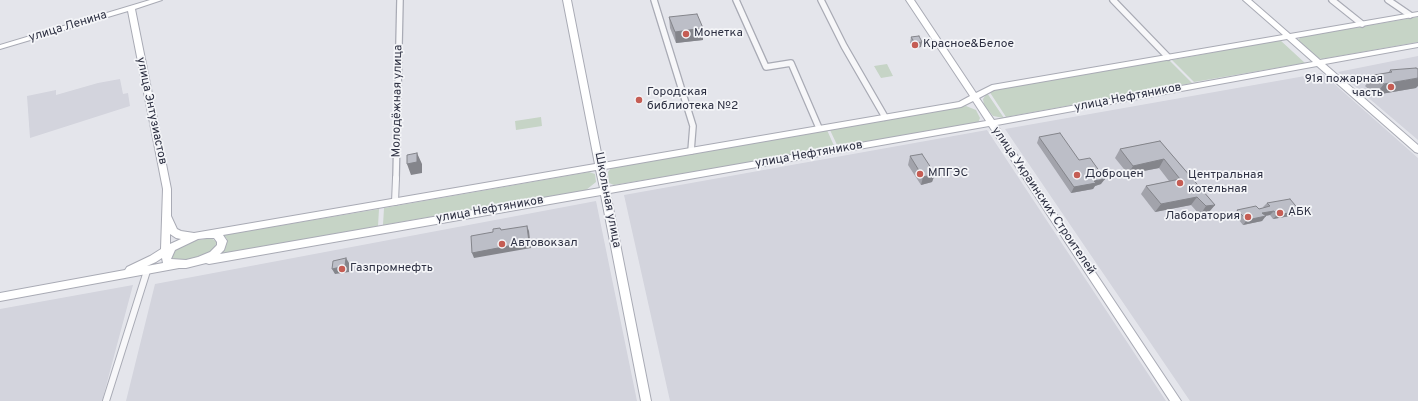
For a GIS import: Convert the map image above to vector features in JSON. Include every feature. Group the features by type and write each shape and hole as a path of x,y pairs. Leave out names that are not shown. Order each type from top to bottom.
{"main road":[{"name":"улица Ленина","path":"0,47 158,0"},
{"name":"Школьная улица","path":"567,0 646,401"},
{"name":"улица Украинских Строителей","path":"910,0 1176,401"},
{"path":"1247,0 1418,150"},
{"name":"улица Энтузиастов","path":"131,8 167,189 167,215 164,239 168,252"},
{"name":"улица Нефтяников","path":"146,268 168,252 196,236 961,104 992,88 1414,15"},
{"name":"улица Нефтяников","path":"0,297 87,281 146,268 186,264 991,123 1418,45"},
{"name":"улица Энтузиастов","path":"167,215 171,229 175,233 183,236 196,236"},
{"name":"улица Нефтяников","path":"200,261 213,255 222,244 222,238 217,235 207,234"},
{"path":"146,268 164,239"},
{"name":"улица Нефтяников","path":"168,252 169,263 186,264"}],"street":[{"name":"Молодёжная улица","path":"395,202 400,0"},
{"path":"654,0 693,126 691,151"},
{"path":"736,0 766,67 791,63 819,128"},
{"path":"821,0 844,46 885,117"},
{"path":"1113,0 1168,58"},
{"path":"1332,0 1362,24"},
{"path":"1388,0 1414,15"},
{"path":"106,401 146,268"}],"shaded area":[{"path":"1418,56 1418,140 1338,72"},
{"path":"1322,73 1418,158 1418,401 1190,401 1005,129"},
{"path":"120,79 123,94 128,93 130,106 30,138 27,96 56,90 56,95 98,83"},
{"path":"987,130 1166,401 670,401 624,195"},
{"path":"596,201 637,401 126,401 155,284"},
{"path":"133,285 102,401 0,401 0,309"}],"green space":[{"path":"1418,17 1418,42 1322,59 1318,58 1298,40 1301,37"},
{"path":"1280,40 1305,63 1194,82 1172,60"},
{"path":"1169,60 1192,83 1006,117 989,91"},
{"path":"887,64 893,76 881,78 874,66"},
{"path":"987,93 1004,118 993,116 984,105 983,99"},
{"path":"966,106 976,110 980,118 978,123 838,147 830,130"},
{"path":"541,117 542,126 516,130 515,121"},
{"path":"827,130 835,148 614,185 609,183 608,172 611,168"},
{"path":"589,172 595,174 596,182 586,190 383,225 384,208"},
{"path":"379,209 378,226 220,254 226,246 227,239 224,235"},
{"path":"211,238 217,242 212,253 182,262 171,259 172,251 193,241"}],"building":[{"path":"697,14 703,28 675,32 669,17"},
{"path":"919,36 922,42 915,43 911,37"},
{"path":"1418,69 1418,78 1384,84 1374,75 1392,72 1390,70"},
{"name":"Доброцен","path":"1060,133 1079,160 1090,158 1105,179 1094,181 1096,183 1074,187 1039,137"},
{"path":"1160,141 1215,205 1206,206 1197,197 1161,204 1146,186 1180,179 1164,159 1133,166 1120,149"},
{"path":"417,153 417,162 407,164 407,155"},
{"path":"922,154 935,174 923,177 910,156"},
{"path":"1290,199 1300,211 1277,215 1274,211 1262,213 1266,216 1247,220 1237,210 1256,206 1259,209 1270,206 1267,203"},
{"name":"Автовокзал","path":"527,226 529,242 472,253 471,236 493,232 493,229 500,228 501,230"},
{"path":"346,258 345,266 332,269 333,261"}],"place":[{"name":"Монетка","path":"686,34"},
{"name":"Красное&Белое","path":"915,45"},
{"name":"91я пожарная часть","path":"1391,87"},
{"name":"Городская библиотека №2","path":"639,100"},
{"name":"МПГЭС","path":"920,174"},
{"name":"Доброцен","path":"1077,175"},
{"name":"Центральная котельная","path":"1180,183"},
{"name":"АБК","path":"1280,213"},
{"name":"Лаборатория","path":"1248,217"},
{"name":"Автовокзал","path":"502,244"},
{"name":"Газпромнефть","path":"342,269"}]}
